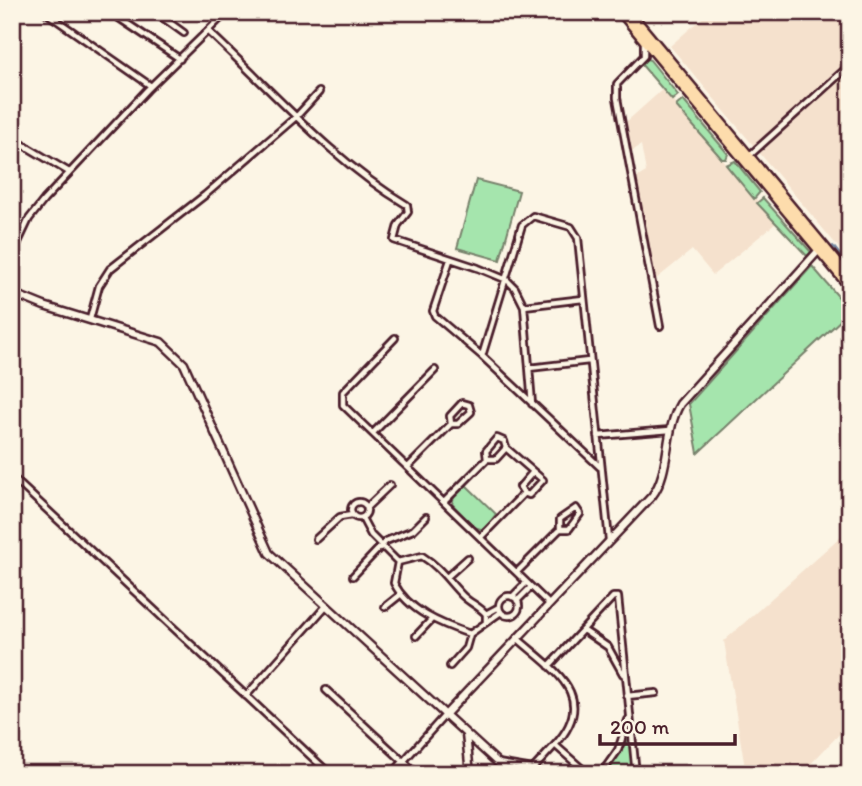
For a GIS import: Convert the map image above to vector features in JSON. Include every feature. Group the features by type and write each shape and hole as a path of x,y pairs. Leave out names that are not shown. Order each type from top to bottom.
{"highway":[{"path":"621,12 850,287"},
{"path":"629,12 850,278"}],"street":[{"path":"45,12 151,86"},
{"path":"110,12 180,59"},
{"path":"12,256 29,219 69,172 227,12"},
{"path":"841,12 850,23"},
{"path":"157,13 184,33"},
{"path":"208,31 367,181 407,205 408,212 398,225 394,240 507,280 515,288 524,306 532,404"},
{"path":"643,39 644,56 620,79 617,98 660,327"},
{"path":"644,56 662,62"},
{"path":"748,156 850,65"},
{"path":"90,319 99,286 110,269 205,195 297,116 319,92"},
{"path":"12,138 69,172"},
{"path":"482,356 522,225 534,216 576,231 609,540"},
{"path":"392,774 548,603 659,487 670,430 680,404 819,250"},
{"path":"450,260 433,312 438,319 482,356 601,468"},
{"path":"12,292 44,306 161,342 184,363 269,553 510,774"},
{"path":"524,306 583,299"},
{"path":"395,338 342,397 343,405 548,603"},
{"path":"529,368 589,361"},
{"path":"373,433 435,370"},
{"path":"408,467 451,424 458,424 471,412 468,405 462,403 450,416 451,424"},
{"path":"598,436 670,430"},
{"path":"487,458 486,451 497,438 504,441 506,448 532,473 540,475 542,484 529,495 520,487 532,473"},
{"path":"487,458 496,459 506,448"},
{"path":"444,502 487,458"},
{"path":"12,477 330,774"},
{"path":"362,518 367,507 390,485"},
{"path":"481,537 524,493"},
{"path":"352,515 351,509 355,502 363,503 367,507"},
{"path":"517,572 560,529 560,519 576,508 580,514 579,518 569,529 560,529"},
{"path":"316,539 340,517 352,515 362,518 381,547 398,562"},
{"path":"353,576 393,537 412,530 426,517"},
{"path":"398,562 422,556 448,576 464,597 486,614"},
{"path":"448,576 468,558"},
{"path":"398,562 394,583 400,596 432,619 470,634"},
{"path":"515,599 526,583"},
{"path":"450,666 466,648 470,634 500,610 503,598 515,599 531,587"},
{"path":"385,607 400,596"},
{"path":"549,666 613,597 618,597 624,677 636,774"},
{"path":"486,614 500,610 513,615 518,608 515,599"},
{"path":"246,696 326,606"},
{"path":"485,621 486,614"},
{"path":"416,636 432,619"},
{"path":"583,630 608,647 624,677"},
{"path":"497,763 533,769 568,730 575,708 570,688 516,638"},
{"path":"326,690 417,774"},
{"path":"627,696 656,693"},
{"path":"601,774 618,750 629,716"},
{"path":"466,734 470,774"},
{"path":"555,745 588,774"}],"shaded area":[{"path":"709,12 836,12 850,29 850,261 670,46"},
{"path":"663,89 776,223 713,275 692,250 655,280 636,178 646,172 641,145 631,152 625,123"},
{"path":"850,528 850,723 801,774 746,774 724,641"}],"green space":[{"path":"644,58 650,60 678,95 672,100 641,64 620,86 623,125 618,86"},
{"path":"683,100 728,154 726,159 722,159 676,106"},
{"path":"735,161 760,192 754,199 726,165"},
{"path":"476,180 519,191 500,260 457,248"},
{"path":"763,198 811,252 807,256 757,203"},
{"path":"812,266 842,301 844,317 698,453 689,404"},
{"path":"466,485 496,514 484,530 474,527 452,504 454,497"},
{"path":"629,738 633,774 606,774"}],"waterway":[{"path":"833,246 850,267"}]}
